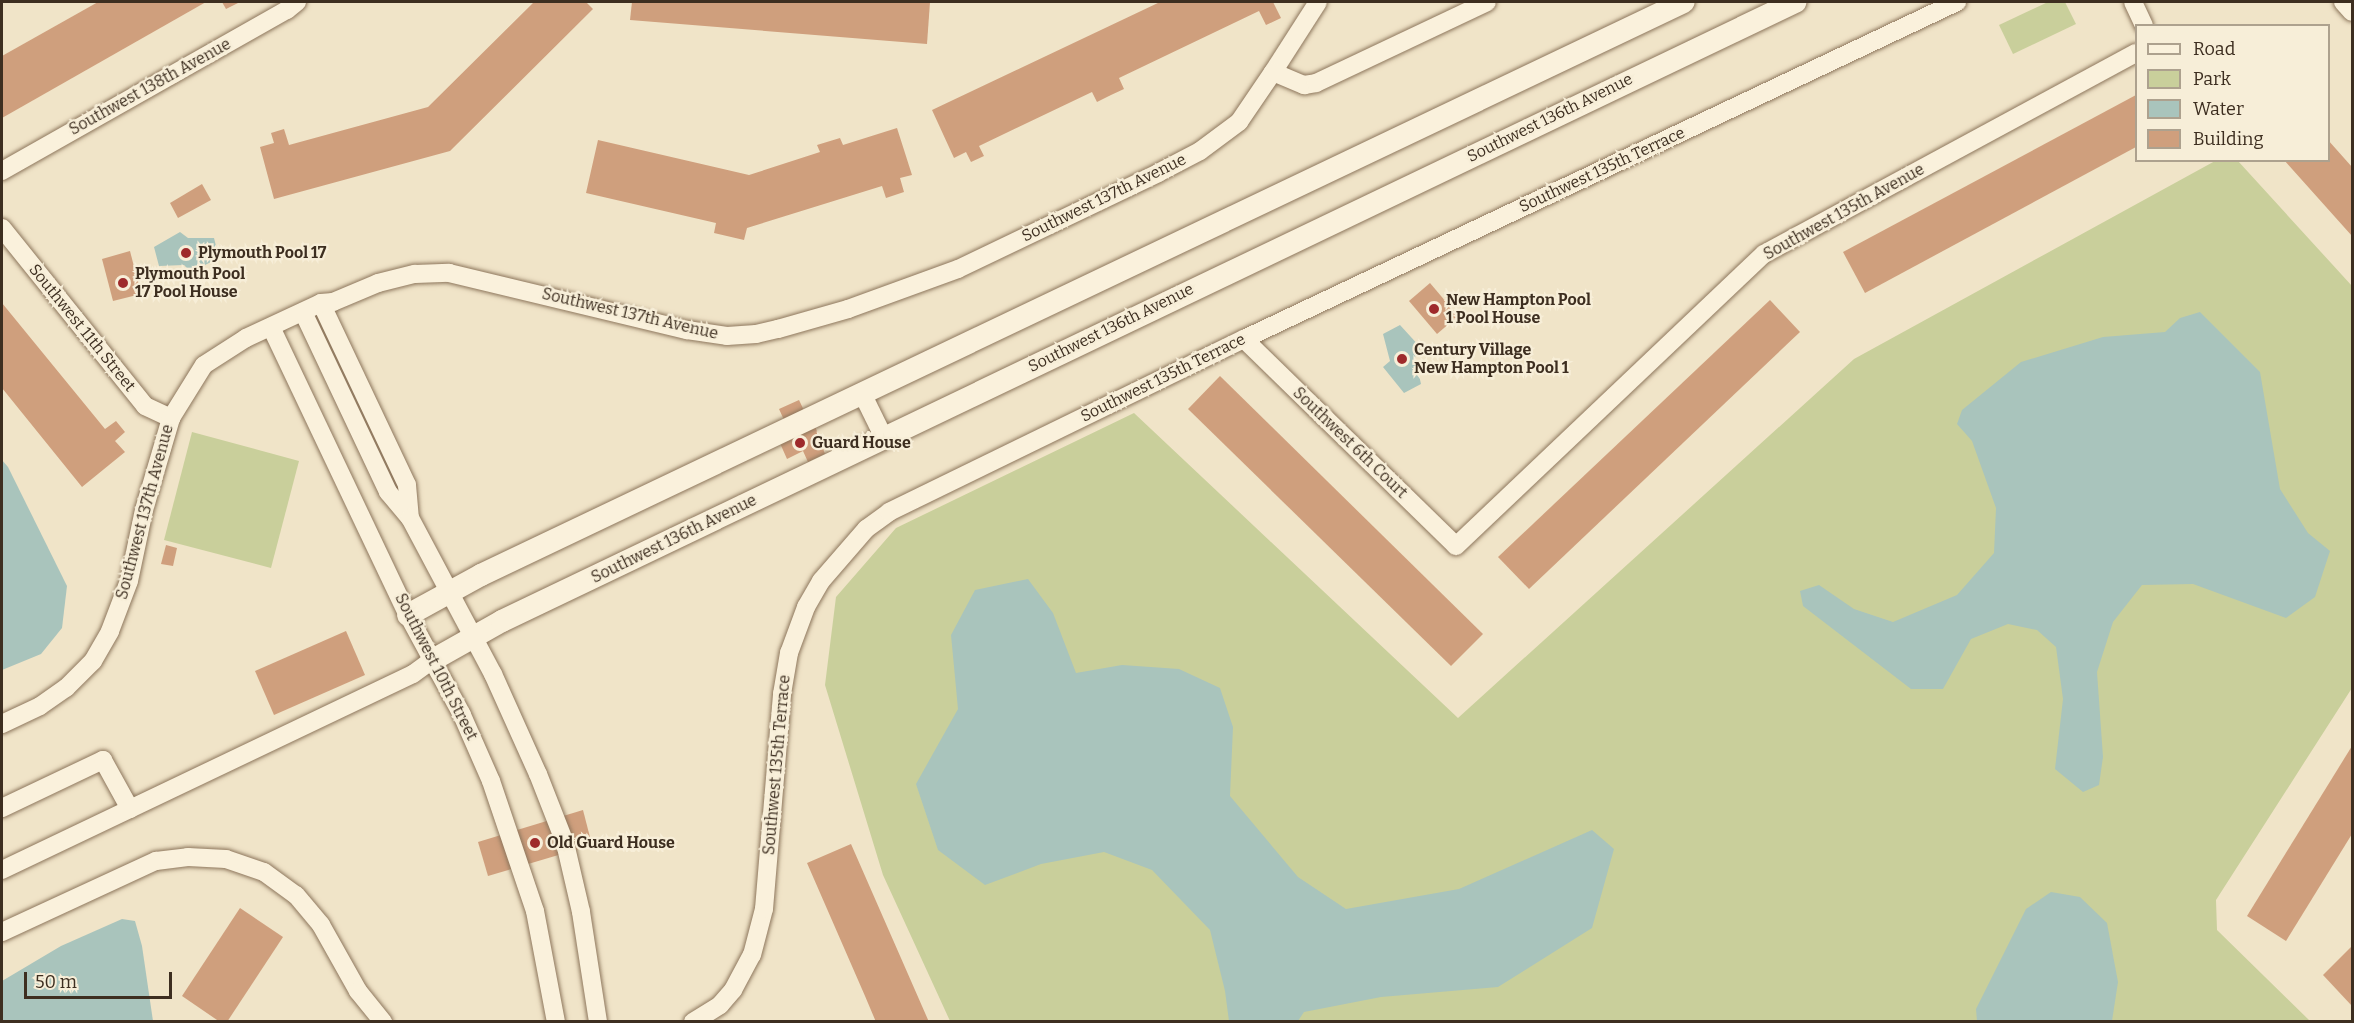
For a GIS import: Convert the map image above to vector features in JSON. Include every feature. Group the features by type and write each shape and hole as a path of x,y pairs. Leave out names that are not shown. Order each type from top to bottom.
{"street":[{"name":"Southwest 138th Avenue","path":"2,171 287,10 297,2"},
{"name":"Southwest 137th Avenue","path":"2,724 40,706 66,688 93,661 110,631 130,578 144,510 171,418 204,365 246,338 321,303 333,302 378,283 415,274 449,273 687,330 727,336 756,334 848,309 958,269 1200,151 1239,122 1318,2"},
{"path":"1273,72 1304,85 1316,83 1487,2"},
{"path":"408,615 481,575 1684,2"},
{"name":"Southwest 136th Avenue","path":"431,661 473,636 1795,2"},
{"name":"Southwest 135th Terrace","path":"693,1022 720,1005 733,990 745,973 758,938 766,891 785,672 806,607 831,567 866,529 889,512 1244,339 1957,2"},
{"path":"2133,2 2143,24"},
{"path":"2343,2 2352,12"},
{"name":"Southwest 135th Avenue","path":"1456,546 1764,254 2135,53"},
{"name":"Southwest 11th Street","path":"2,228 145,406 171,418"},
{"path":"321,303 407,485 410,518"},
{"path":"303,312 388,492 410,518 473,636 538,774 565,843 581,912 598,1022"},
{"name":"Southwest 10th Street","path":"271,327 408,615 462,715 491,781 535,911 556,1022"},
{"name":"Southwest 6th Court","path":"1244,339 1456,546"},
{"path":"862,393 884,438"},
{"path":"2,870 413,674 431,661"},
{"path":"2,808 103,760 130,809"},
{"path":"2,932 156,861 188,857 226,859 264,872 296,895 321,925 358,991 383,1022"}],"green space":[{"path":"2048,2 2065,2 2076,24 2013,54 1999,25"},
{"path":"2213,162 2239,162 2352,286 2352,688 2216,900 2217,930 2310,1021 950,1021 883,875 825,685 836,597 896,528 1134,413 1458,718 1854,359"},
{"path":"192,432 299,461 271,568 164,540"}],"water":[{"name":"Plymouth Pool 17","path":"180,232 188,238 214,238 219,258 191,272 184,265 159,266 154,247"},
{"path":"2200,312 2260,372 2280,489 2308,533 2330,551 2315,597 2286,618 2193,584 2142,585 2113,622 2097,672 2103,757 2099,785 2083,792 2055,769 2063,699 2056,647 2037,630 2008,624 1971,639 1943,689 1911,689 1803,606 1800,591 1819,585 1854,609 1893,622 1957,595 1994,553 1996,508 1972,441 1957,424 1962,410 2021,362 2103,337 2165,332 2180,318"},
{"name":"Century Village New Hampton Pool 1","path":"1400,325 1421,348 1415,357 1421,384 1404,393 1383,367 1390,361 1383,334"},
{"path":"2,460 8,467 67,586 62,628 41,654 2,670"},
{"path":"1028,579 1053,613 1076,673 1122,665 1179,669 1220,688 1233,727 1230,796 1298,877 1346,909 1459,889 1592,830 1614,849 1592,928 1498,987 1381,997 1304,1012 1298,1021 1229,1021 1225,991 1210,930 1152,870 1104,852 1041,864 985,885 938,850 916,784 958,709 951,635 975,590"},
{"path":"2051,892 2080,897 2107,923 2118,982 2112,1021 1977,1021 1976,1009 2026,909"},
{"path":"122,919 135,921 142,946 153,1021 2,1021 2,981 61,946"}],"building":[{"path":"98,2 206,2 2,118 2,56"},
{"path":"222,2 240,2 226,9"},
{"path":"534,2 586,2 593,9 450,151 274,199 260,147 274,143 271,133 284,129 289,145 428,107"},
{"path":"632,2 930,2 927,44 630,20"},
{"path":"1160,2 1273,2 1281,18 1266,25 1259,11 1119,78 1124,89 1097,102 1092,92 979,146 984,156 971,162 966,152 954,158 932,110"},
{"path":"2135,96 2135,148 1865,293 1843,252"},
{"path":"897,128 912,175 900,178 904,192 886,198 882,186 747,228 744,240 714,233 716,223 586,193 598,140 749,175 820,152 817,145 840,138 843,145"},
{"path":"2330,142 2352,167 2352,236 2286,162 2330,162"},
{"path":"202,184 211,200 178,218 170,203"},
{"name":"Plymouth Pool 17 Pool House","path":"130,251 141,294 113,301 102,259"},
{"name":"New Hampton Pool 1 Pool House","path":"1430,283 1458,316 1437,334 1409,301"},
{"path":"1770,300 1800,332 1529,589 1498,557"},
{"path":"2,303 105,429 116,421 125,432 115,441 125,452 82,487 2,388"},
{"path":"1220,376 1483,634 1451,666 1188,409"},
{"name":"Guard House","path":"799,400 811,425 814,423 825,454 808,462 803,451 787,459 779,441 791,435 779,409"},
{"path":"166,545 177,548 173,566 161,564"},
{"path":"346,631 365,675 274,715 255,671"},
{"path":"2352,746 2352,834 2286,941 2247,916"},
{"name":"Old Guard House","path":"583,810 592,845 488,876 478,842"},
{"path":"851,844 929,1022 876,1022 807,863"},
{"path":"240,908 283,937 227,1022 220,1022 182,996"},
{"path":"2352,946 2352,1006 2323,975"}],"place":[{"name":"Plymouth Pool 17","path":"186,253"},
{"name":"Plymouth Pool 17 Pool House","path":"123,283"},
{"name":"New Hampton Pool 1 Pool House","path":"1434,309"},
{"name":"Century Village New Hampton Pool 1","path":"1402,359"},
{"name":"Guard House","path":"800,443"},
{"name":"Old Guard House","path":"535,843"}]}
